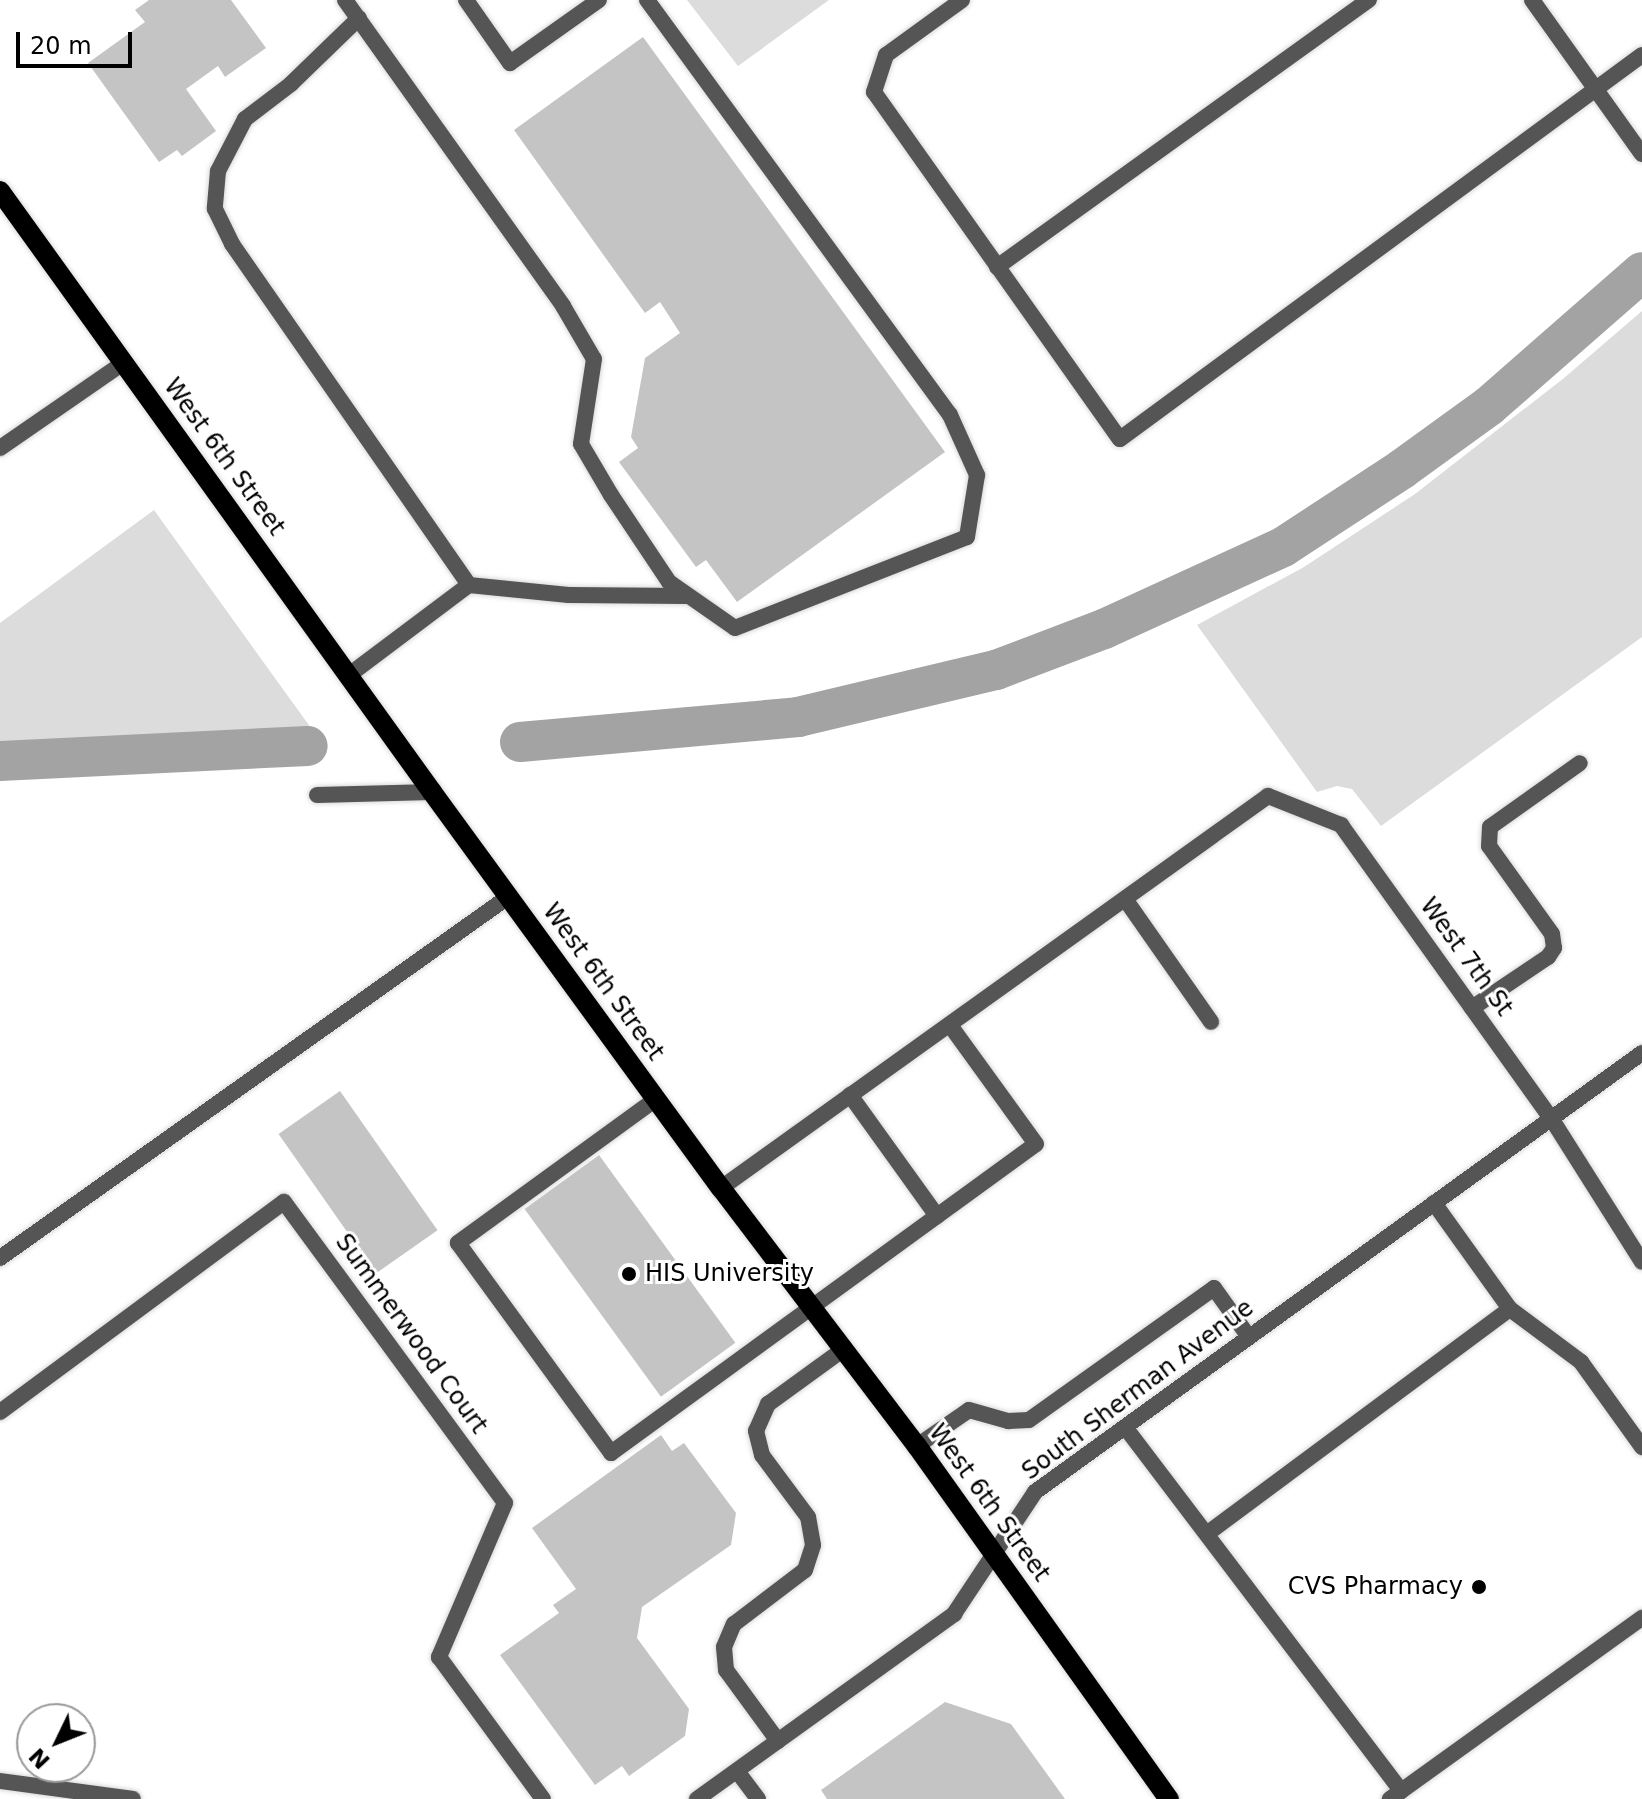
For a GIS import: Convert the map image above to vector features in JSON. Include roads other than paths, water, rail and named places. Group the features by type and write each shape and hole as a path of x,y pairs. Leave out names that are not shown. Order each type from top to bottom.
{"main road":[{"name":"West 6th Street","path":"0,191 508,897 721,1188 917,1446 1169,1799"}],"street":[{"path":"345,0 554,294 594,359 581,444 669,582 735,628 967,537 977,475 950,415 647,0"},
{"path":"466,0 510,63 599,0"},
{"path":"962,0 886,55 874,92 1120,439 1642,55"},
{"path":"997,267 1369,0"},
{"path":"1532,0 1642,154"},
{"path":"359,18 291,84 245,119 218,171 215,209 232,244 469,585"},
{"path":"0,448 123,363"},
{"path":"349,675 469,585 569,595 686,596"},
{"path":"1472,1008 1548,957 1554,948 1552,934 1489,846 1490,827 1580,763"},
{"path":"317,795 432,792"},
{"name":"West 7th St","path":"1125,899 1268,796 1341,825 1551,1118 1642,1262"},
{"path":"0,1258 508,897"},
{"path":"721,1188 1125,899 1211,1022"},
{"path":"656,1099 458,1243 611,1453 1036,1144 950,1025"},
{"name":"South Sherman Avenue","path":"697,1799 954,1614 1035,1492 1642,1053"},
{"path":"850,1095 937,1216"},
{"name":"Summerwood Court","path":"0,1412 284,1202 505,1503 439,1657 543,1799"},
{"path":"1434,1203 1510,1309 1581,1362 1642,1447"},
{"path":"917,1446 969,1410 1008,1421 1029,1420 1214,1288 1249,1337"},
{"path":"1208,1533 1510,1309"},
{"path":"778,1741 726,1670 724,1647 734,1624 805,1570 813,1545 808,1517 762,1455 756,1431 768,1404 845,1348"},
{"path":"1125,1427 1208,1533 1395,1795 1642,1618"},
{"path":"737,1771 758,1799"},
{"path":"0,1781 133,1799"}],"waterway":[{"path":"520,742 798,717 996,670 1104,629 1283,547 1402,469 1489,406 1642,272"},
{"path":"0,761 308,746"}],"place":[{"name":"HIS University","path":"629,1274"},
{"name":"CVS Pharmacy","path":"1479,1587"}]}
